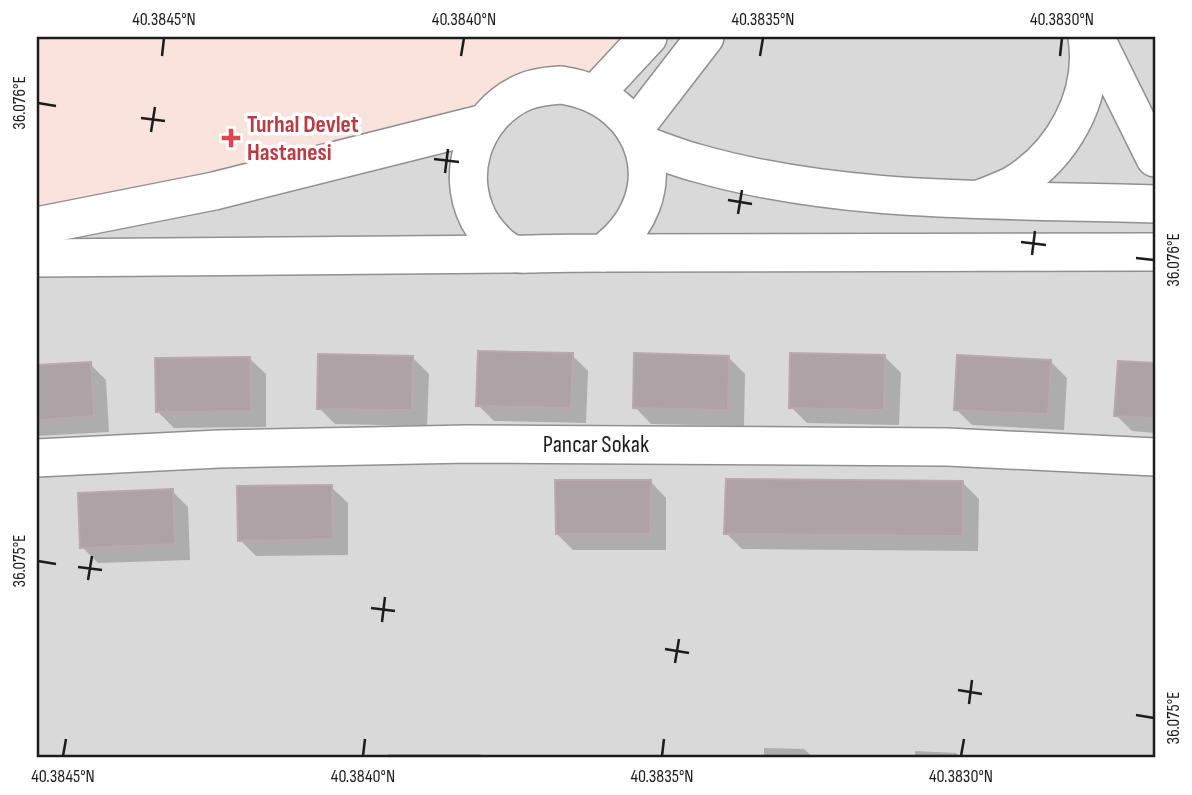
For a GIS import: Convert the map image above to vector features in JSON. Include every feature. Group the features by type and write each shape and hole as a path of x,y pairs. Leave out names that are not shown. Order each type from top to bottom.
{"street":[{"path":"595,94 648,37"},
{"path":"638,136 705,37"},
{"path":"980,199 1011,186 1038,167 1061,142 1077,113 1087,81 1087,37"},
{"path":"1095,37 1155,158"},
{"path":"512,254 499,244 478,218 468,186 470,153 485,123 496,110 526,91 561,85 578,88 610,102 624,114 638,136 647,175 642,206 627,232 604,253"},
{"path":"37,226 214,191 485,123"},
{"path":"638,136 696,163 827,188 980,199 1155,204"},
{"path":"37,258 1155,252"},
{"name":"Pancar Sokak","path":"37,458 219,449 469,444 947,447 1155,457"}],"shaded area":[{"path":"37,37 1155,37 1155,758 37,758"},
{"name":"Turhal Devlet Hastanesi","path":"37,37 648,37 595,94 510,99 37,226"}],"building":[{"path":"478,351 573,353 571,408 476,406"},
{"path":"634,353 729,356 728,410 633,408"},
{"path":"790,353 885,355 884,410 789,408"},
{"path":"318,354 413,356 412,410 317,409"},
{"path":"957,355 1051,360 1048,414 954,410"},
{"path":"250,357 251,411 156,412 155,358"},
{"path":"1118,361 1155,363 1155,418 1114,416"},
{"path":"91,362 94,416 37,420 37,365"},
{"path":"726,479 963,481 963,536 724,534"},
{"path":"555,480 651,480 650,534 556,534"},
{"path":"332,485 333,539 238,541 237,486"},
{"path":"173,489 175,544 80,548 78,493"}],"place":[{"name":"Turhal Devlet Hastanesi","path":"231,138"}]}
